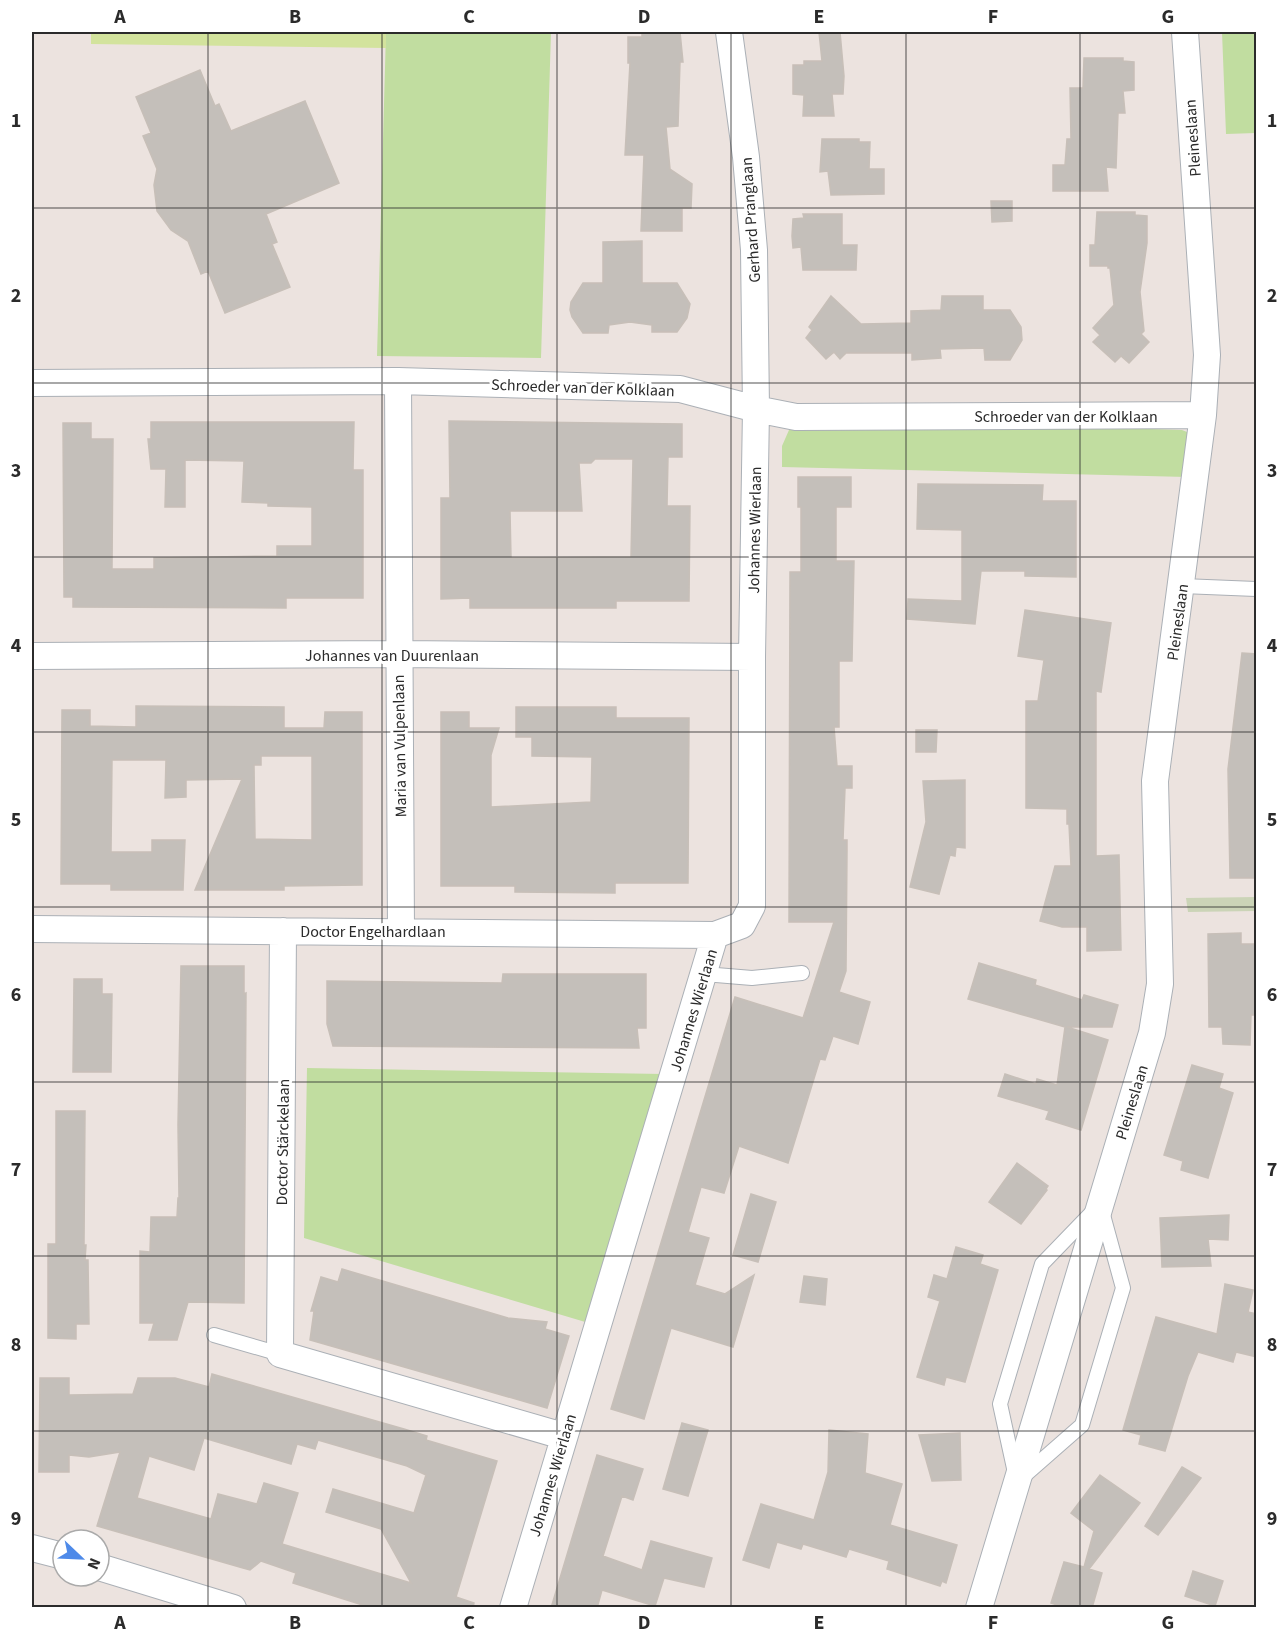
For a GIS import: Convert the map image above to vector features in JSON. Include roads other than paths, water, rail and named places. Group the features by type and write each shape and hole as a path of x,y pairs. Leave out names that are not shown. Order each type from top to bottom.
{"street":[{"name":"Gerhard Pranglaan","path":"729,32 746,157 754,250 756,409"},
{"name":"Pleineslaan","path":"979,1608 1152,1033 1160,984 1155,781 1203,415 1207,355 1185,32"},
{"name":"Schroeder van der Kolklaan","path":"32,383 398,381 680,389 796,417 1203,415"},
{"name":"Maria van Vulpenlaan","path":"398,381 401,931"},
{"name":"Johannes Wierlaan","path":"513,1608 715,935 742,925 752,906 752,657 756,409"},
{"name":"Johannes van Duurenlaan","path":"32,656 399,654 752,657"},
{"name":"Doctor Engelhardlaan","path":"32,929 715,935"},
{"name":"Doctor Stärckelaan","path":"280,1354 284,931"},
{"path":"280,1354 564,1436"},
{"path":"32,1548 51,1553"},
{"path":"111,1571 233,1608"}],"lane":[{"path":"1182,586 1257,589"},
{"path":"704,974 752,978 802,974"},
{"path":"1017,1482 1082,1425 1123,1288 1100,1204"},
{"name":"Pleineslaan","path":"1017,1482 1000,1404 1003,1393 1042,1264 1100,1204"},
{"path":"214,1335 280,1354"}]}
